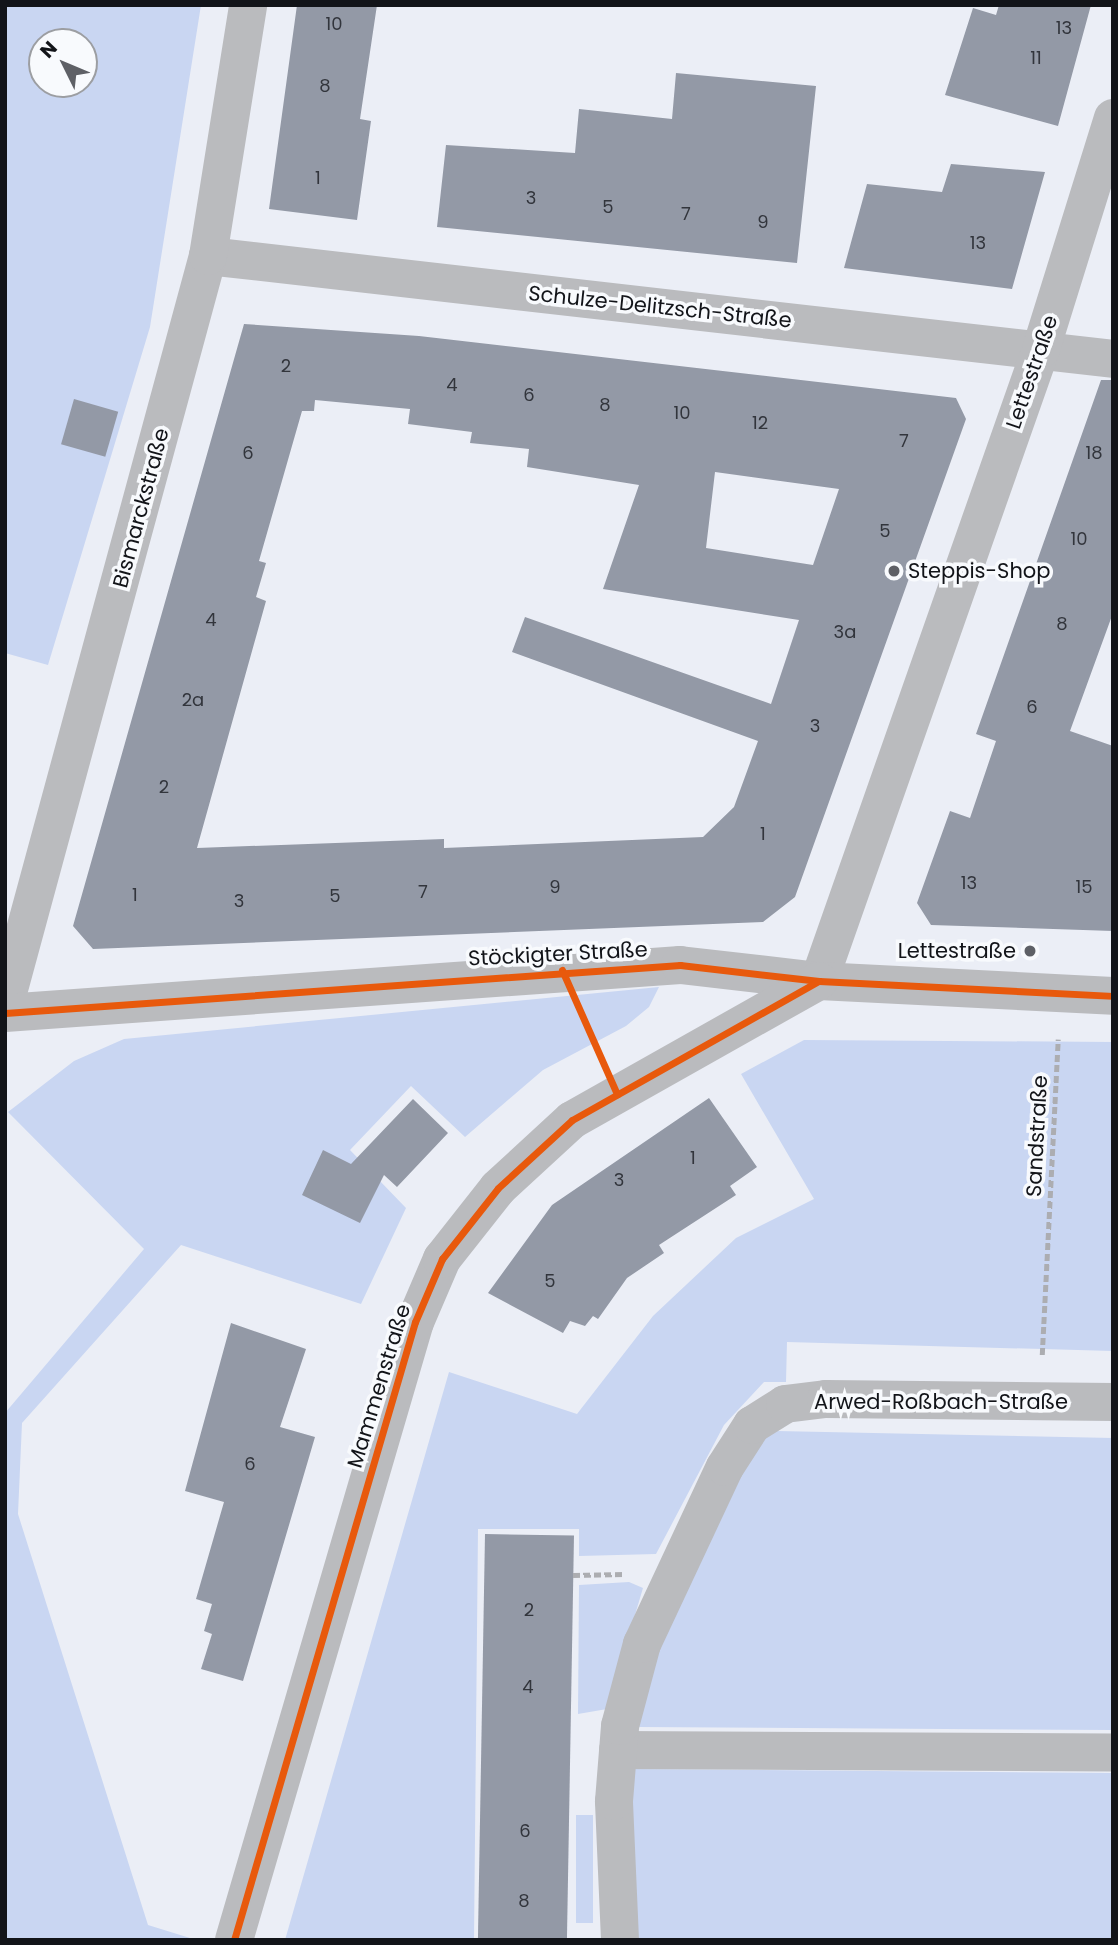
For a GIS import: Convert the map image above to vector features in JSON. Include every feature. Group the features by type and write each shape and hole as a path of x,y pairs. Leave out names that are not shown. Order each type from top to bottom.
{"street":[{"name":"Bismarckstraße","path":"5,1004 208,256 248,5"},
{"name":"Lettestraße","path":"819,981 1041,349 1113,118"},
{"name":"Schulze-Delitzsch-Straße","path":"208,256 1113,359"},
{"name":"Stöckigter Straße","path":"5,1013 680,965 819,981 1113,996"},
{"name":"Mammenstraße","path":"234,1940 415,1322 442,1259 498,1188 572,1120 819,981"},
{"name":"Arwed-Roßbach-Straße","path":"620,1940 614,1801 618,1750 642,1643 724,1467 752,1425 770,1412 827,1399 1113,1402"},
{"path":"618,1750 1113,1754"}],"shaded area":[{"path":"5,5 201,5 150,327 48,665 5,653"},
{"path":"659,987 649,1007 626,1026 543,1070 465,1137 411,1086 350,1150 406,1208 361,1304 181,1245 22,1423 18,1514 148,1925 190,1938 5,1940 5,1413 144,1249 8,1112 74,1061 124,1039"},
{"path":"804,1040 1113,1042 1113,1351 787,1342 786,1382 764,1382 724,1425 656,1554 579,1556 579,1529 478,1529 474,1940 285,1940 449,1372 577,1414 653,1316 736,1238 814,1199 741,1074"},
{"path":"777,1431 1113,1438 1113,1730 638,1727 656,1650 756,1444"},
{"path":"629,1582 643,1588 607,1709 578,1714 579,1585"},
{"path":"635,1769 1113,1773 1113,1940 629,1940 627,1802"},
{"path":"576,1815 593,1815 593,1923 576,1923"}],"building":[{"path":"297,5 377,5 360,119 371,121 357,220 269,209"},
{"path":"999,5 1091,5 1058,126 945,95 973,8 996,15"},
{"path":"676,73 816,86 797,263 437,227 446,145 575,153 579,109 672,119"},
{"path":"951,164 1045,172 1012,289 844,268 867,184 942,192"},
{"path":"244,324 419,336 956,398 966,419 795,897 763,922 93,949 73,926","holes":["315,400 410,409 408,424 472,432 470,443 529,449 527,467 639,485 603,589 799,620 771,704 525,617 512,652 758,741 734,807 703,837 444,848 444,839 197,848 266,601 256,597 266,563 259,561 302,411 314,411","715,472 839,489 813,565 706,548"]},
{"path":"1101,380 1113,380 1113,613 1070,731 1113,746 1113,931 931,925 917,903 950,811 970,818 996,741 976,734"},
{"path":"74,399 118,412 105,457 61,444"},
{"path":"709,1098 757,1167 730,1186 736,1195 659,1245 664,1253 627,1278 598,1319 593,1316 585,1326 570,1321 563,1333 488,1293 552,1205"},
{"path":"413,1099 448,1133 397,1187 384,1175 360,1223 302,1195 323,1150 351,1164"},
{"path":"231,1323 306,1349 280,1427 315,1437 243,1681 201,1669 212,1634 204,1631 212,1604 196,1599 224,1502 185,1491"},
{"path":"485,1534 574,1536 567,1940 478,1940"}],"cycle path":[{"path":"5,1013 680,965 819,981 1113,996"},
{"path":"562,970 617,1094"},
{"path":"234,1940 415,1322 442,1259 498,1188 572,1120 819,981"}],"place":[{"name":"Steppis-Shop","path":"894,571"},
{"name":"Lettestraße","path":"1030,951"}]}
